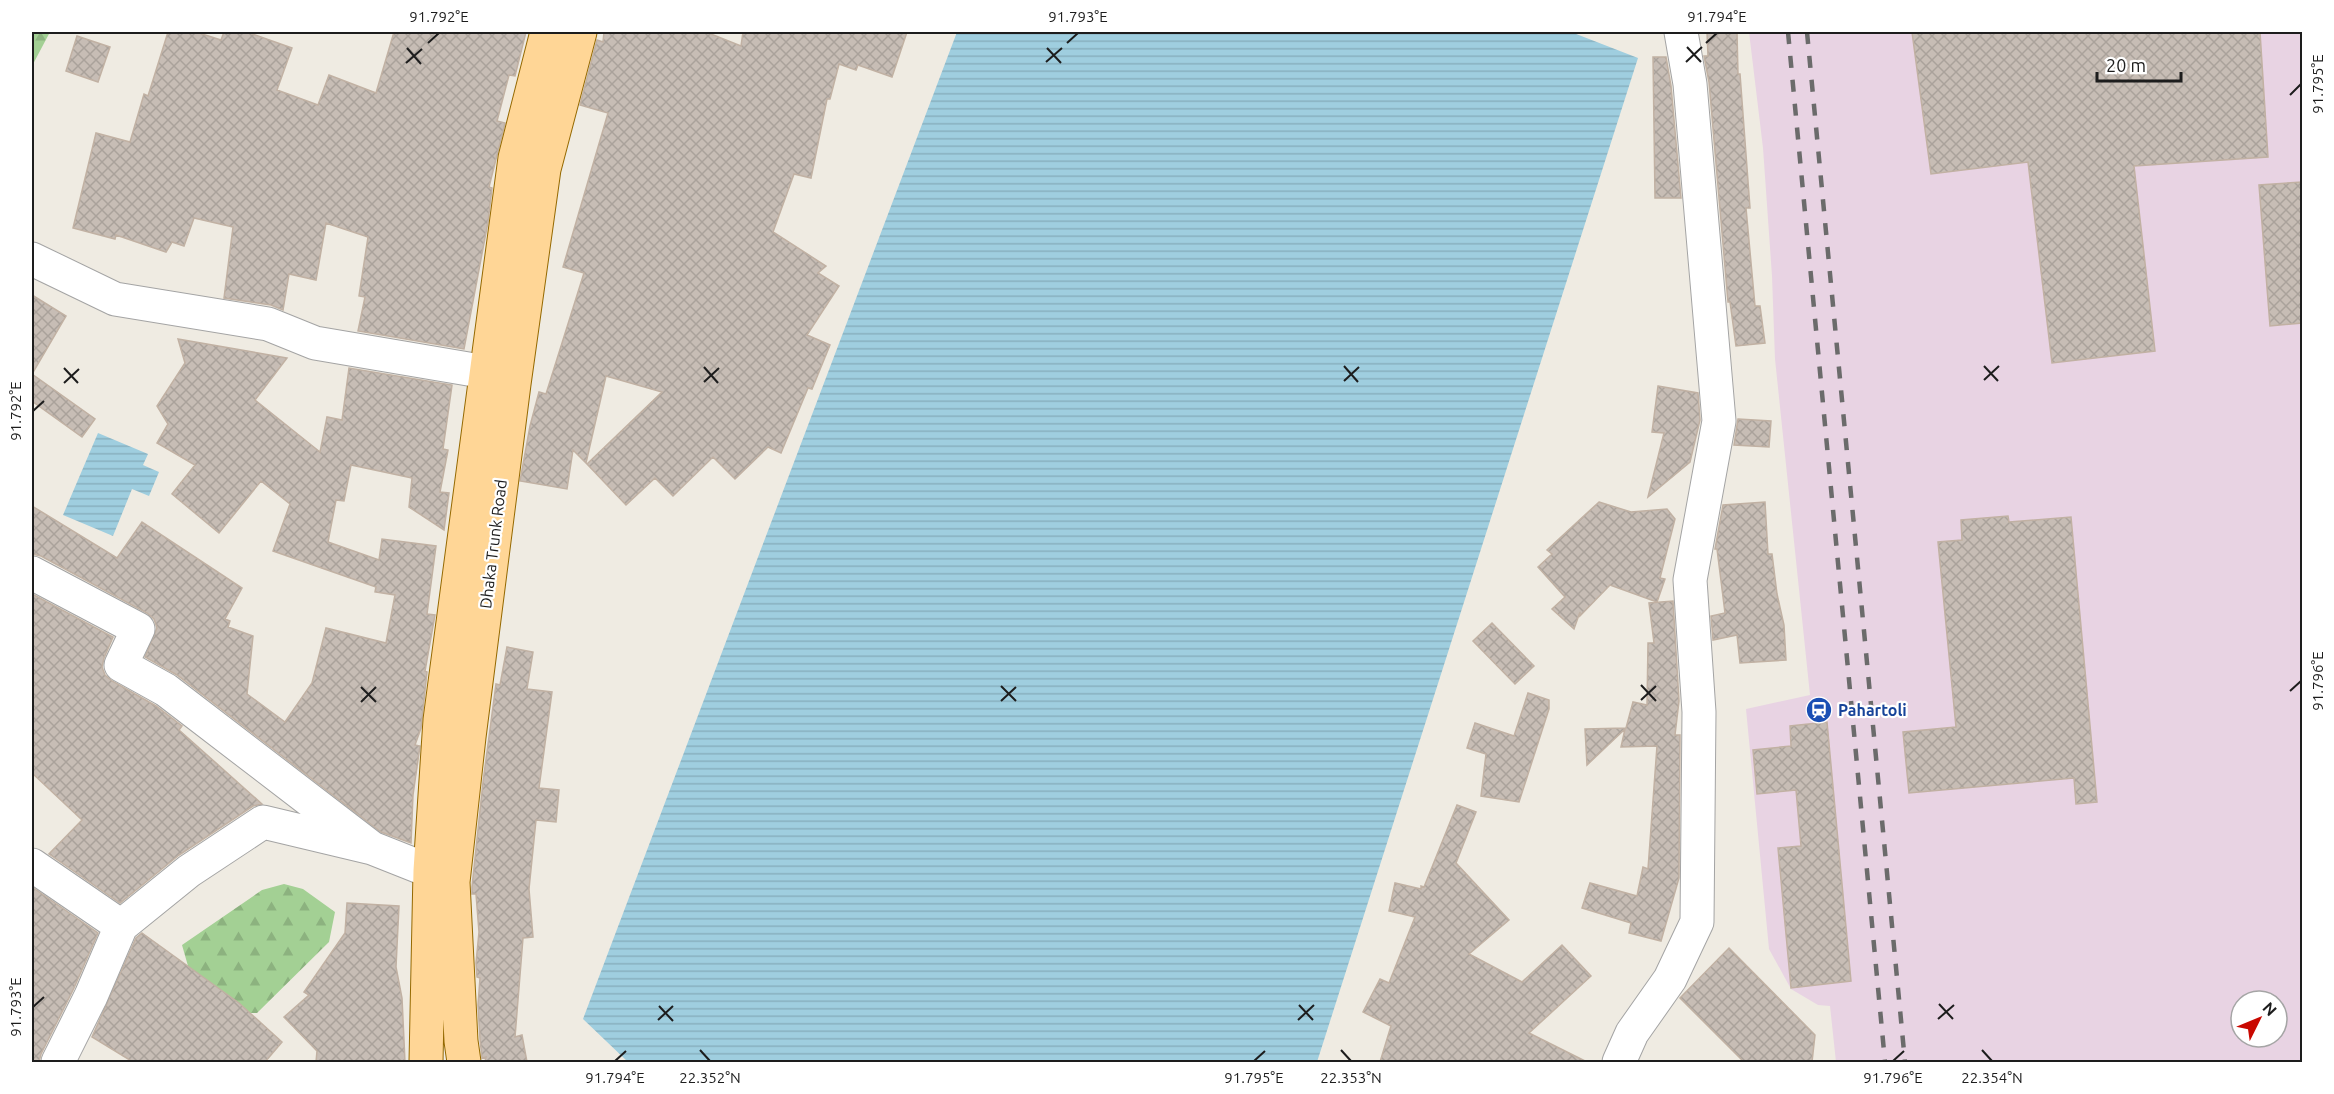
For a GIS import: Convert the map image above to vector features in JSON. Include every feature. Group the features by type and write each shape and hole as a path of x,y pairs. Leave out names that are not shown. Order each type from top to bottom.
{"main road":[{"name":"Dhaka Trunk Road","path":"426,1062 430,871 440,720 515,158 547,32"},
{"name":"Dhaka Trunk Road","path":"464,1062 453,882 469,737 544,169 580,32"}],"street":[{"path":"1619,1062 1632,1033 1670,978 1697,922 1699,712 1690,580 1719,421 1690,84 1681,32"},
{"path":"32,259 115,299 268,324 315,343 486,372"},
{"path":"32,573 138,629 121,665 166,690 372,848"},
{"path":"58,1062 91,996 121,926 189,871 263,822 372,848 430,871"},
{"path":"32,865 121,926"}],"shaded area":[{"path":"1749,32 2302,32 2302,1062 1836,1062 1830,1006 1818,1005 1791,989 1769,949 1746,709 1810,695 1775,359 1763,148"}],"green space":[{"path":"32,32 50,32 32,66"},
{"path":"284,884 303,889 335,912 329,942 257,1013 236,1013 192,980 182,945 262,890"}],"water":[{"path":"957,32 1571,32 1638,58 1317,1062 628,1062 583,1019"},
{"path":"98,433 148,454 143,465 159,472 149,496 132,489 113,536 63,515"}],"building":[{"path":"168,32 196,32 221,40 224,32 247,32 292,48 277,90 318,105 329,75 376,93 394,32 526,32 515,76 509,75 497,121 505,123 489,187 492,188 488,222 464,349 358,331 365,297 359,296 368,237 326,223 316,280 289,274 283,310 271,305 224,298 233,227 194,218 184,246 172,242 166,252 116,235 115,239 73,228 96,133 130,142 144,94 148,96"},
{"path":"604,32 706,32 741,46 743,32 907,32 892,77 858,65 856,70 839,64 830,99 827,99 811,178 794,174 773,232 826,266 818,273 839,286 807,335 830,345 812,389 808,388 781,453 768,447 735,479 713,457 673,496 655,478 626,505 587,464 662,392 606,376 586,463 573,450 567,489 520,481 539,392 546,394 584,273 563,267 608,113 580,105 597,40 603,42"},
{"path":"1707,32 1737,32 1738,74 1740,74 1750,208 1746,208 1755,306 1760,306 1765,343 1736,346 1730,302 1728,302 1709,82 1704,56 1708,56"},
{"path":"1912,32 2260,32 2268,157 2134,166 2155,351 2052,363 2028,162 1931,174"},
{"path":"77,36 110,47 98,82 66,71"},
{"path":"1653,57 1666,57 1671,86 1681,198 1655,198"},
{"path":"2302,182 2302,323 2270,326 2259,185"},
{"path":"32,295 66,316 32,374"},
{"path":"178,339 287,358 255,400 320,452 327,417 342,420 349,368 452,385 443,449 448,450 440,492 449,493 444,530 409,507 412,478 351,465 344,501 336,500 328,542 379,560 382,539 436,546 427,614 435,615 425,671 427,672 421,728 415,745 420,746 413,795 411,843 381,832 177,675 145,657 157,628 154,619 147,613 41,556 32,554 32,506 117,558 142,522 242,588 225,619 230,621 228,627 253,636 247,694 285,722 312,683 326,628 386,643 395,595 375,592 376,587 273,551 290,504 261,481 219,533 172,494 195,465 157,443 168,424 157,406 185,363"},
{"path":"32,374 95,419 82,437 32,401"},
{"path":"1658,386 1698,393 1700,420 1690,462 1648,497 1664,433 1652,432"},
{"path":"1738,419 1771,421 1769,447 1734,445"},
{"path":"1599,502 1631,512 1667,509 1675,519 1660,578 1665,579 1657,602 1610,585 1580,616 1580,612 1574,629 1552,609 1565,597 1538,567 1552,554 1547,550"},
{"path":"1765,502 1768,554 1772,554 1784,625 1786,660 1740,663 1737,635 1713,640 1711,616 1725,613 1717,549 1715,549 1723,505"},
{"path":"2008,516 2009,522 2071,517 2097,802 2076,804 2074,778 1909,793 1903,732 1956,727 1938,542 1962,540 1961,520"},
{"path":"32,594 113,637 102,667 105,675 156,706 182,726 179,730 262,804 253,806 179,855 120,903 49,854 82,820 32,773"},
{"path":"1673,601 1679,701 1675,735 1680,735 1679,878 1661,941 1629,933 1631,923 1582,908 1590,883 1637,896 1643,867 1648,869 1657,746 1621,747 1625,729 1587,765 1585,729 1626,728 1633,702 1647,705 1648,643 1654,643 1649,603"},
{"path":"1492,623 1534,666 1515,684 1473,641"},
{"path":"507,647 533,652 527,689 552,692 539,788 559,790 556,822 536,820 529,889 533,937 523,938 515,1037 522,1035 527,1062 485,1062 486,1057 482,1058 480,1039 478,1005 480,978 477,977 476,963 479,932 476,894 472,894 472,887 496,684 500,685"},
{"path":"1528,693 1549,700 1549,709 1519,802 1481,796 1486,754 1467,748 1475,723 1514,736"},
{"path":"1827,722 1851,981 1791,988 1778,848 1801,846 1796,790 1757,794 1753,750 1791,746 1790,726"},
{"path":"1457,805 1476,812 1456,863 1509,920 1469,954 1522,982 1562,945 1591,976 1529,1033 1587,1062 1380,1062 1391,1026 1363,1012 1380,979 1389,983 1415,917 1389,911 1395,883 1421,889 1421,886 1424,887"},
{"path":"32,887 98,933 39,1062 32,1062"},
{"path":"347,903 399,906 396,967 402,998 405,1062 316,1062 317,1051 284,1017 309,995 304,992 345,933"},
{"path":"142,933 239,1003 282,1042 265,1062 133,1062 92,1037 136,938"},
{"path":"1729,948 1815,1035 1812,1062 1744,1062 1680,998"}],"railway":[{"path":"1788,32 1885,1062"},
{"path":"1807,32 1905,1062"}],"place":[{"name":"Pahartoli","path":"1819,710"}]}
